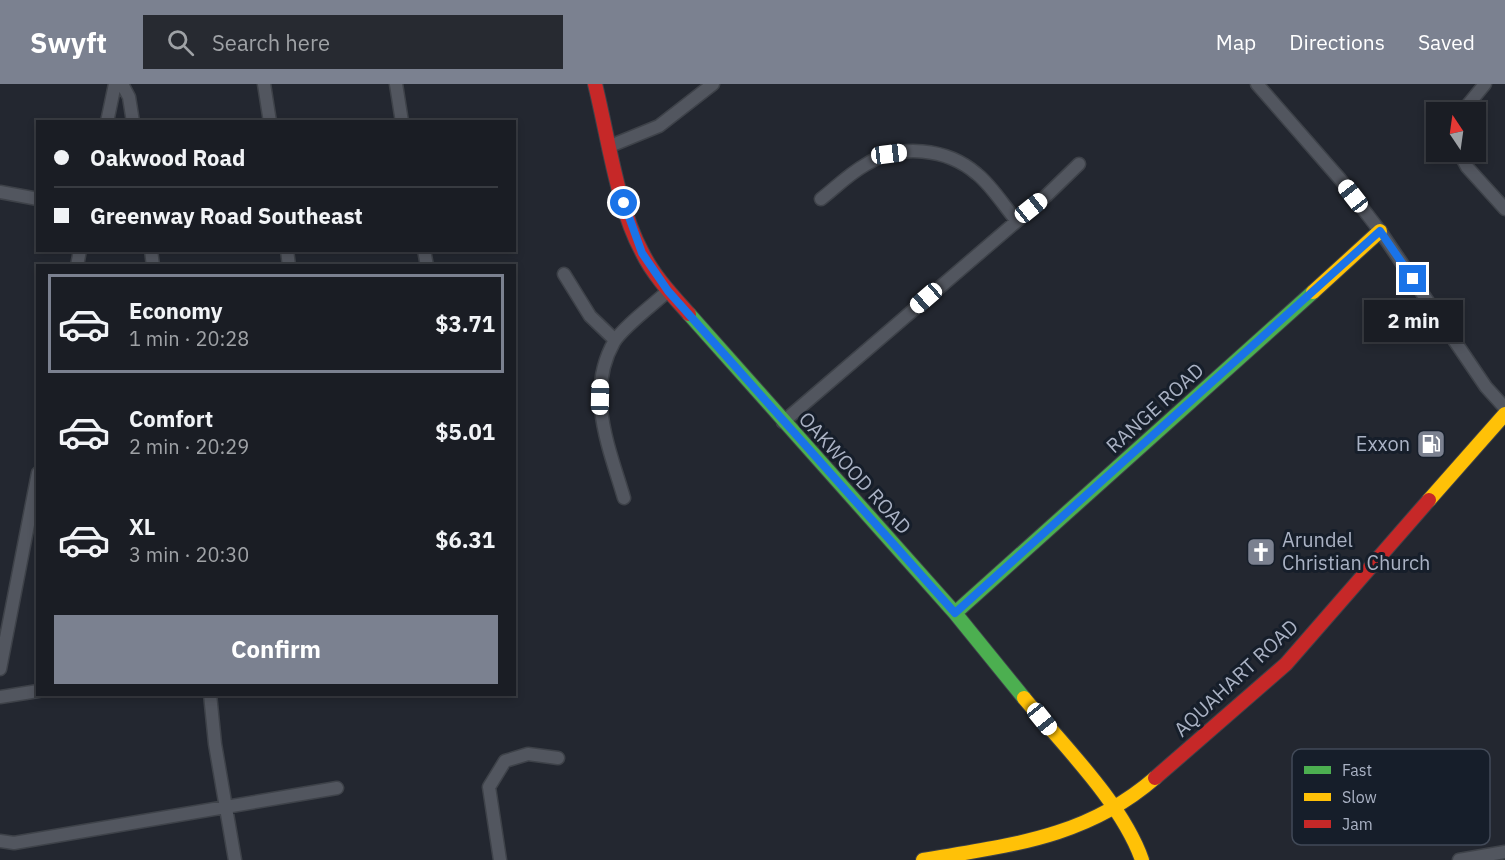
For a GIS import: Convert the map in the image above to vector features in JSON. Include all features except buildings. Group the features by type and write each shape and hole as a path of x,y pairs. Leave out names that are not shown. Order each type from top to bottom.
{"street":[{"path":"107,120 115,84"},
{"path":"122,84 129,97 133,120"},
{"path":"264,84 270,120"},
{"path":"396,84 402,120"},
{"name":"OAKWOOD ROAD","path":"595,84 629,223 642,253 668,291 955,613 1115,809 1134,837 1142,860"},
{"path":"610,146 659,126 713,84"},
{"path":"1257,84 1340,179 1380,231 1486,387 1505,408"},
{"path":"1470,102 1485,84"},
{"path":"821,199 866,164 889,154 919,150 949,156 978,174 1016,220"},
{"path":"1465,162 1505,209"},
{"path":"783,422 1079,164"},
{"path":"0,192 36,199"},
{"name":"RANGE ROAD","path":"955,613 1380,231"},
{"path":"564,274 590,316 615,340"},
{"path":"624,498 600,416 601,379 615,340 668,291"},
{"name":"AQUAHART ROAD","path":"923,860 1035,841 1062,833 1115,809 1135,795 1286,664 1505,414"},
{"path":"0,669 36,483"},
{"path":"0,697 36,691"},
{"path":"210,696 214,741 235,860"},
{"path":"500,860 489,787 506,761 528,754 558,758"},
{"path":"0,841 14,843 337,788"},
{"path":"1459,860 1505,852"}],"traffic: fast":[{"path":"955,613 1313,292"},
{"path":"689,314 955,613 1024,698"}],"traffic: slow":[{"path":"1313,292 1380,231"},
{"path":"1429,500 1505,414"},
{"path":"1024,698 1106,796 1121,817 1142,860"},
{"path":"923,860 1046,836 1102,814 1129,798 1155,778"}],"traffic: jam":[{"path":"595,84 614,170 633,234 652,269 689,314"},
{"path":"1155,778 1286,664 1429,500"}],"place":[{"name":"Exxon","path":"1431,444"},
{"name":"Arundel Christian Church","path":"1261,552"}],"route":[{"path":"624,203 629,223 642,253 668,291 955,613 1380,231 1413,279"}]}
